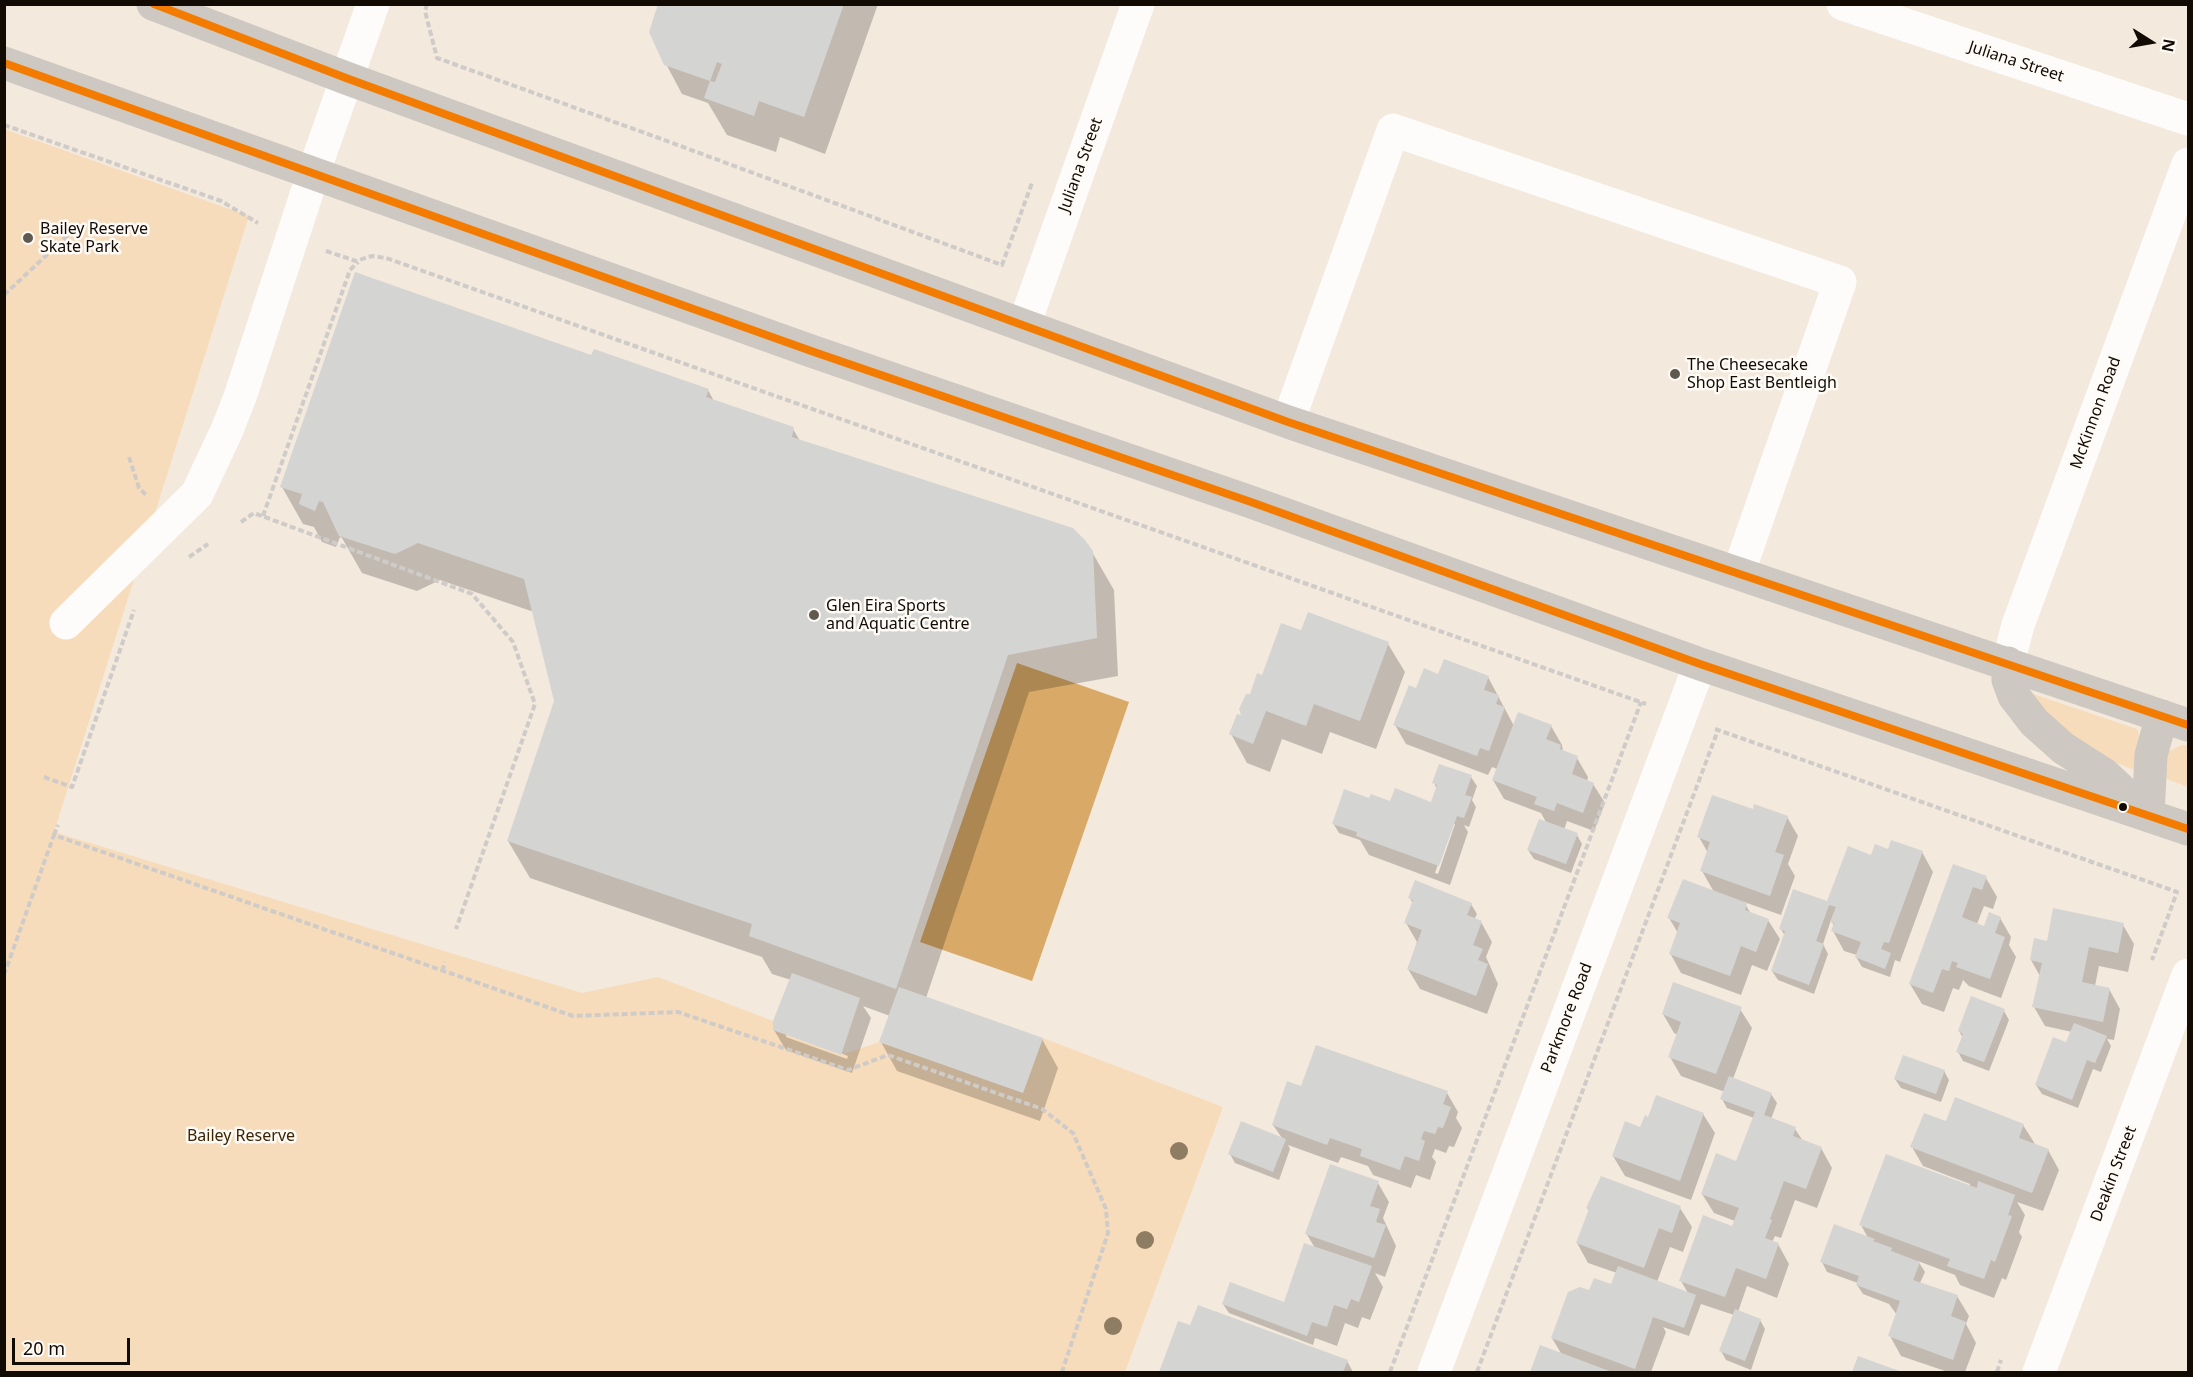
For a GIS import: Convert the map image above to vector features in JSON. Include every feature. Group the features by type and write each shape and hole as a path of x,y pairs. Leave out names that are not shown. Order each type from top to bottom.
{"main road":[{"path":"153,4 346,78 1288,422 2175,720 2151,755 2148,815"},
{"path":"4,63 803,348 1149,466 1700,664 2188,829"},
{"path":"2008,663 2008,680 2014,696 2034,722 2063,748 2105,775 2148,815"}],"street":[{"path":"66,622 197,494 240,397 313,174 373,4"},
{"name":"Juliana Street","path":"1024,325 1138,4"},
{"name":"Juliana Street","path":"1844,4 2188,119"},
{"path":"1288,422 1393,130 1840,282 1738,574"},
{"name":"McKinnon Road","path":"2008,663 2018,625 2188,164"},
{"name":"Parkmore Road","path":"1434,1372 1700,664"},
{"name":"Deakin Street","path":"2039,1372 2188,975"}],"path":[{"path":"427,4 424,11 437,58 1002,266 1034,178"},
{"path":"4,125 222,201 265,227 342,257 356,261 372,256 387,258 2178,892 2148,970"},
{"path":"4,295 82,222"},
{"path":"263,516 350,270 361,259"},
{"path":"129,457 139,488 150,501"},
{"path":"240,522 254,513 472,594 513,642 535,704 456,929"},
{"path":"186,559 208,544"},
{"path":"44,777 72,787 138,600"},
{"path":"1390,1372 1641,702"},
{"path":"1477,1372 1718,730"},
{"path":"4,975 58,825"},
{"path":"54,835 573,1016 678,1012 848,1070 888,1055 1042,1108 1073,1132 1106,1209 1108,1233 1062,1372"},
{"path":"442,971 445,962"},
{"path":"1997,1372 2005,1350"}],"green space":[{"name":"Bailey Reserve","path":"4,129 249,216 54,832 582,993 658,977 773,1021 773,1030 841,1055 879,1042 1023,1093 1043,1038 1223,1107 1125,1372 5,1372"},
{"path":"2033,694 2137,729 2139,734 2134,770 2078,745 2029,695"},
{"path":"2182,745 2188,746 2188,787 2167,779 2162,772 2169,751"}],"shaded area":[{"path":"1017,663 1129,702 1032,981 920,942"}],"building":[{"path":"658,4 844,4 804,117 759,101 754,116 704,98 710,81 664,65 649,32","holes":["717,62 722,64 715,82 710,81"]},
{"name":"Glen Eira Sports and Aquatic Centre","path":"355,272 591,355 594,349 709,389 706,397 794,427 792,437 1073,528 1085,540 1093,551 1097,638 1008,655 896,989 749,936 752,924 507,841 554,701 524,579 418,543 395,554 339,536 323,502 319,501 315,511 299,504 302,494 280,487"},
{"path":"1308,612 1389,642 1360,721 1314,704 1306,726 1266,711 1253,744 1229,734 1237,714 1241,715 1239,709 1246,694 1250,694 1257,673 1262,675 1281,623 1301,630"},
{"path":"1444,659 1489,676 1484,690 1499,695 1496,704 1505,707 1489,751 1480,748 1477,756 1393,725 1409,685 1416,688 1424,668 1438,674"},
{"path":"1518,712 1552,725 1546,739 1561,745 1560,749 1578,756 1572,774 1594,783 1583,813 1557,803 1554,811 1534,804 1537,797 1492,780"},
{"path":"1439,764 1472,775 1465,795 1472,797 1464,818 1457,816 1439,866 1356,836 1357,832 1332,824 1344,789 1369,798 1371,794 1390,801 1395,788 1431,802 1437,785 1432,783"},
{"path":"1712,795 1753,809 1754,804 1788,816 1775,852 1784,855 1770,896 1700,871 1710,842 1697,837"},
{"path":"1539,819 1578,833 1566,864 1527,850"},
{"path":"1891,840 1923,851 1889,943 1884,942 1881,949 1891,953 1885,969 1855,957 1861,942 1831,931 1834,923 1830,922 1836,907 1829,905 1816,941 1824,944 1809,985 1771,971 1785,931 1779,929 1793,889 1827,901 1848,846 1871,855 1875,844 1888,849"},
{"path":"1953,864 1987,876 1982,890 1973,887 1962,917 1984,926 1989,912 2001,917 1995,933 2005,937 1990,979 1956,967 1958,963 1952,961 1949,971 1942,969 1933,993 1909,984"},
{"path":"1683,879 1747,903 1745,910 1769,919 1756,952 1741,946 1730,976 1669,954 1680,923 1667,918"},
{"path":"1415,880 1472,903 1467,915 1482,921 1473,945 1483,949 1478,960 1488,964 1476,996 1407,969 1422,930 1404,923 1413,900 1408,898"},
{"path":"2053,908 2124,923 2118,953 2089,947 2082,982 2110,988 2103,1022 2032,1007 2042,963 2030,960 2034,938 2047,941"},
{"path":"792,973 860,998 841,1055 773,1030 773,1021"},
{"path":"1673,982 1742,1007 1716,1074 1668,1057 1681,1022 1662,1014"},
{"path":"899,987 1043,1038 1023,1093 879,1042"},
{"path":"1971,996 2005,1009 1984,1062 1956,1052 1963,1034 1958,1031"},
{"path":"2074,1023 2107,1036 2095,1063 2087,1060 2072,1100 2035,1085 2053,1037 2066,1042"},
{"path":"1316,1045 1448,1091 1443,1104 1451,1107 1443,1128 1438,1127 1435,1134 1424,1131 1421,1139 1425,1141 1419,1161 1405,1156 1400,1170 1360,1156 1362,1149 1330,1138 1327,1145 1272,1125 1287,1081 1301,1086"},
{"path":"1903,1055 1945,1070 1936,1094 1894,1079"},
{"path":"1729,1076 1772,1093 1764,1115 1796,1127 1793,1136 1822,1147 1806,1189 1784,1181 1765,1238 1779,1243 1766,1279 1736,1268 1725,1297 1679,1281 1703,1215 1732,1226 1739,1208 1701,1194 1716,1153 1736,1161 1755,1112 1720,1099"},
{"path":"1656,1095 1704,1113 1680,1181 1612,1156 1625,1121 1640,1127 1645,1115 1648,1117"},
{"path":"1955,1097 2024,1124 2019,1138 2049,1149 2032,1193 1910,1147 1924,1113 1946,1121"},
{"path":"1241,1121 1286,1139 1273,1172 1228,1154"},
{"path":"1886,1154 1977,1188 1978,1181 2015,1195 2008,1215 2012,1216 1995,1262 1991,1260 1984,1279 1947,1266 1950,1259 1859,1225"},
{"path":"1330,1164 1379,1181 1370,1206 1380,1209 1376,1222 1386,1225 1374,1258 1305,1234"},
{"path":"1601,1176 1681,1206 1672,1233 1659,1228 1644,1268 1576,1243 1589,1209 1586,1208"},
{"path":"1834,1224 1875,1239 1873,1241 1892,1248 1891,1251 1920,1262 1913,1280 1958,1295 1951,1316 1966,1322 1953,1360 1888,1336 1900,1301 1856,1285 1859,1276 1820,1262"},
{"path":"1304,1243 1372,1266 1359,1302 1351,1299 1347,1309 1334,1305 1327,1327 1312,1322 1307,1336 1222,1304 1230,1282 1284,1302"},
{"path":"1618,1266 1696,1295 1684,1328 1653,1317 1635,1369 1551,1338 1568,1292 1580,1287 1589,1290 1594,1278 1611,1284"},
{"path":"1198,1305 1348,1360 1343,1372 1159,1372 1178,1321 1190,1325"},
{"path":"1735,1309 1761,1319 1745,1361 1719,1351"},
{"path":"1540,1345 1612,1372 1530,1372"},
{"path":"1858,1356 1902,1372 1852,1372"}],"transit line":[{"path":"154,4 346,78 1288,422 2188,725"},
{"path":"4,63 814,352 1251,502 1700,664 2188,829"}],"place":[{"name":"Bailey Reserve Skate Park","path":"28,238"},
{"name":"The Cheesecake Shop East Bentleigh","path":"1675,374"},
{"name":"Glen Eira Sports and Aquatic Centre","path":"814,615"}]}
